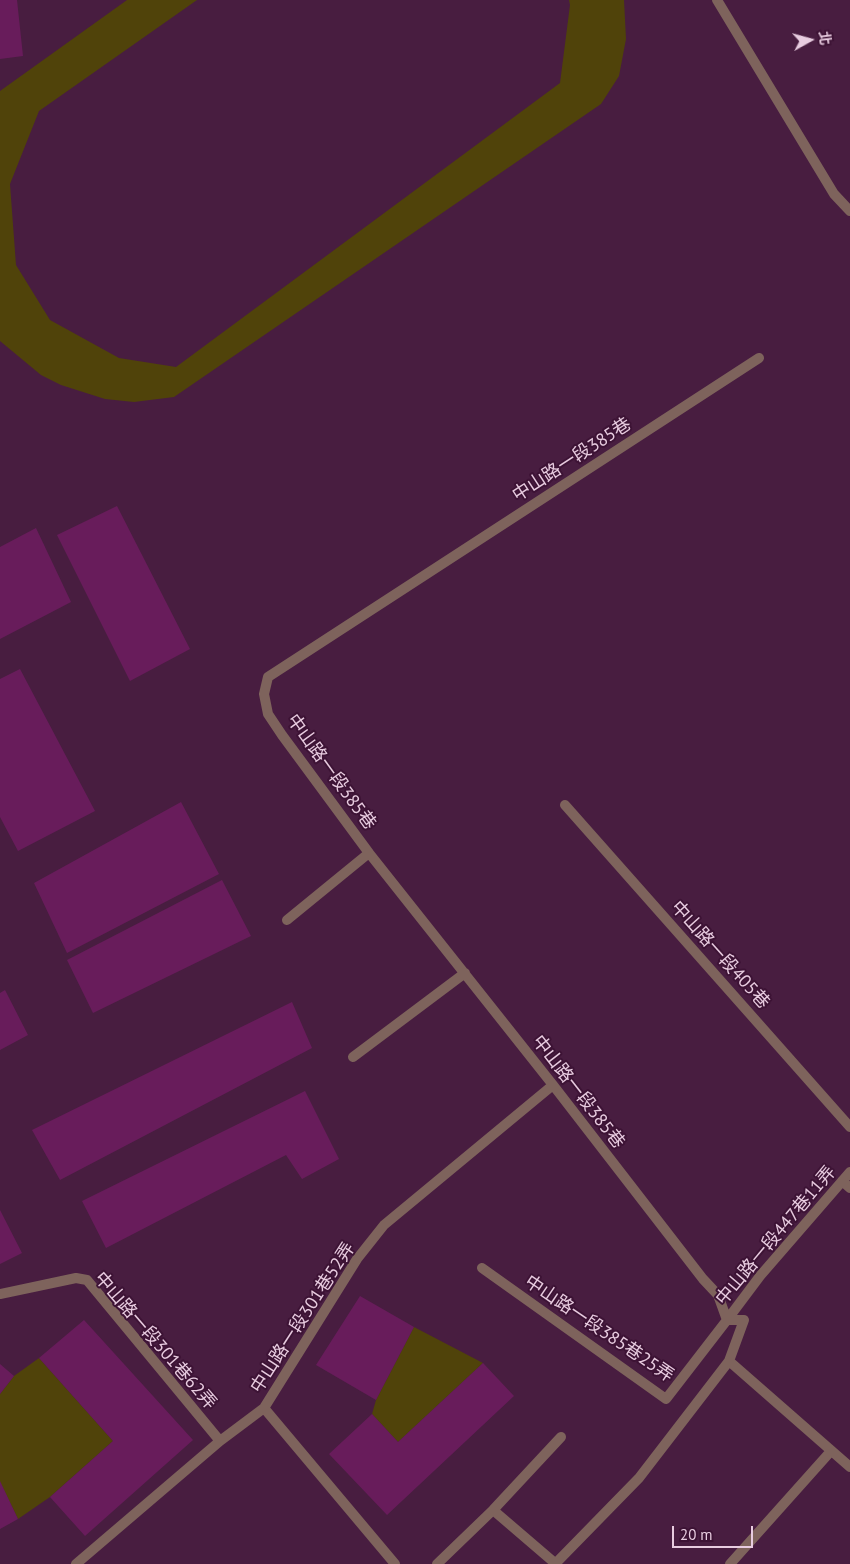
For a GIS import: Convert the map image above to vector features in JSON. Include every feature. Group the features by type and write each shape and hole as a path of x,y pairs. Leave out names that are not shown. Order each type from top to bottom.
{"street":[{"path":"718,0 834,194 850,211"},
{"name":"中山路一段385巷","path":"727,1320 718,1295 703,1279 369,852 282,735 268,714 264,694 268,677 759,358"},
{"name":"中山路一段405巷","path":"565,805 850,1127"},
{"path":"287,920 369,852"},
{"path":"353,1057 465,973"},
{"name":"中山路一段301巷52弄","path":"76,1564 220,1441 264,1408 357,1259 384,1225 553,1085"},
{"name":"中山路一段447巷11弄","path":"727,1320 760,1276 846,1184 850,1172"},
{"name":"中山路一段385巷25弄","path":"482,1268 666,1399 727,1320"},
{"name":"中山路一段301巷62弄","path":"0,1294 76,1278 87,1280 220,1441"},
{"name":"中山路一段447巷11弄","path":"727,1320 744,1320 729,1361"},
{"path":"493,1510 556,1564 639,1478 729,1361 850,1467"},
{"path":"264,1408 395,1564"},
{"path":"437,1564 493,1510 561,1437"},
{"path":"730,1564 832,1451"}],"shaded area":[{"path":"127,0 197,0 39,111 10,184 16,265 50,320 119,358 176,367 560,83 570,5 569,0 624,0 626,39 619,76 601,104 174,397 134,402 105,399 61,385 41,375 0,341 0,91"},
{"path":"414,1327 483,1363 398,1442 372,1414 376,1400"},
{"path":"39,1358 113,1441 50,1497 18,1519 0,1482 0,1394 14,1376"}],"building":[{"path":"0,0 17,0 23,56 0,59"},
{"path":"117,506 190,649 130,681 57,535"},
{"path":"36,528 71,602 0,639 0,547"},
{"path":"20,669 95,811 18,851 0,817 0,679"},
{"path":"181,802 219,874 67,953 34,883"},
{"path":"222,880 251,936 93,1013 67,960"},
{"path":"5,990 28,1035 0,1050 0,993"},
{"path":"292,1002 312,1048 60,1180 32,1130"},
{"path":"305,1091 339,1159 302,1179 286,1155 106,1248 82,1201"},
{"path":"0,1210 22,1253 0,1264"},
{"path":"360,1296 414,1327 376,1400 316,1365"},
{"path":"84,1320 193,1440 85,1536 50,1497 113,1441 39,1358"},
{"path":"483,1363 514,1396 387,1515 329,1454 372,1414 398,1442"},
{"path":"0,1364 14,1376 0,1394"},
{"path":"0,1481 18,1519 0,1529"}]}
